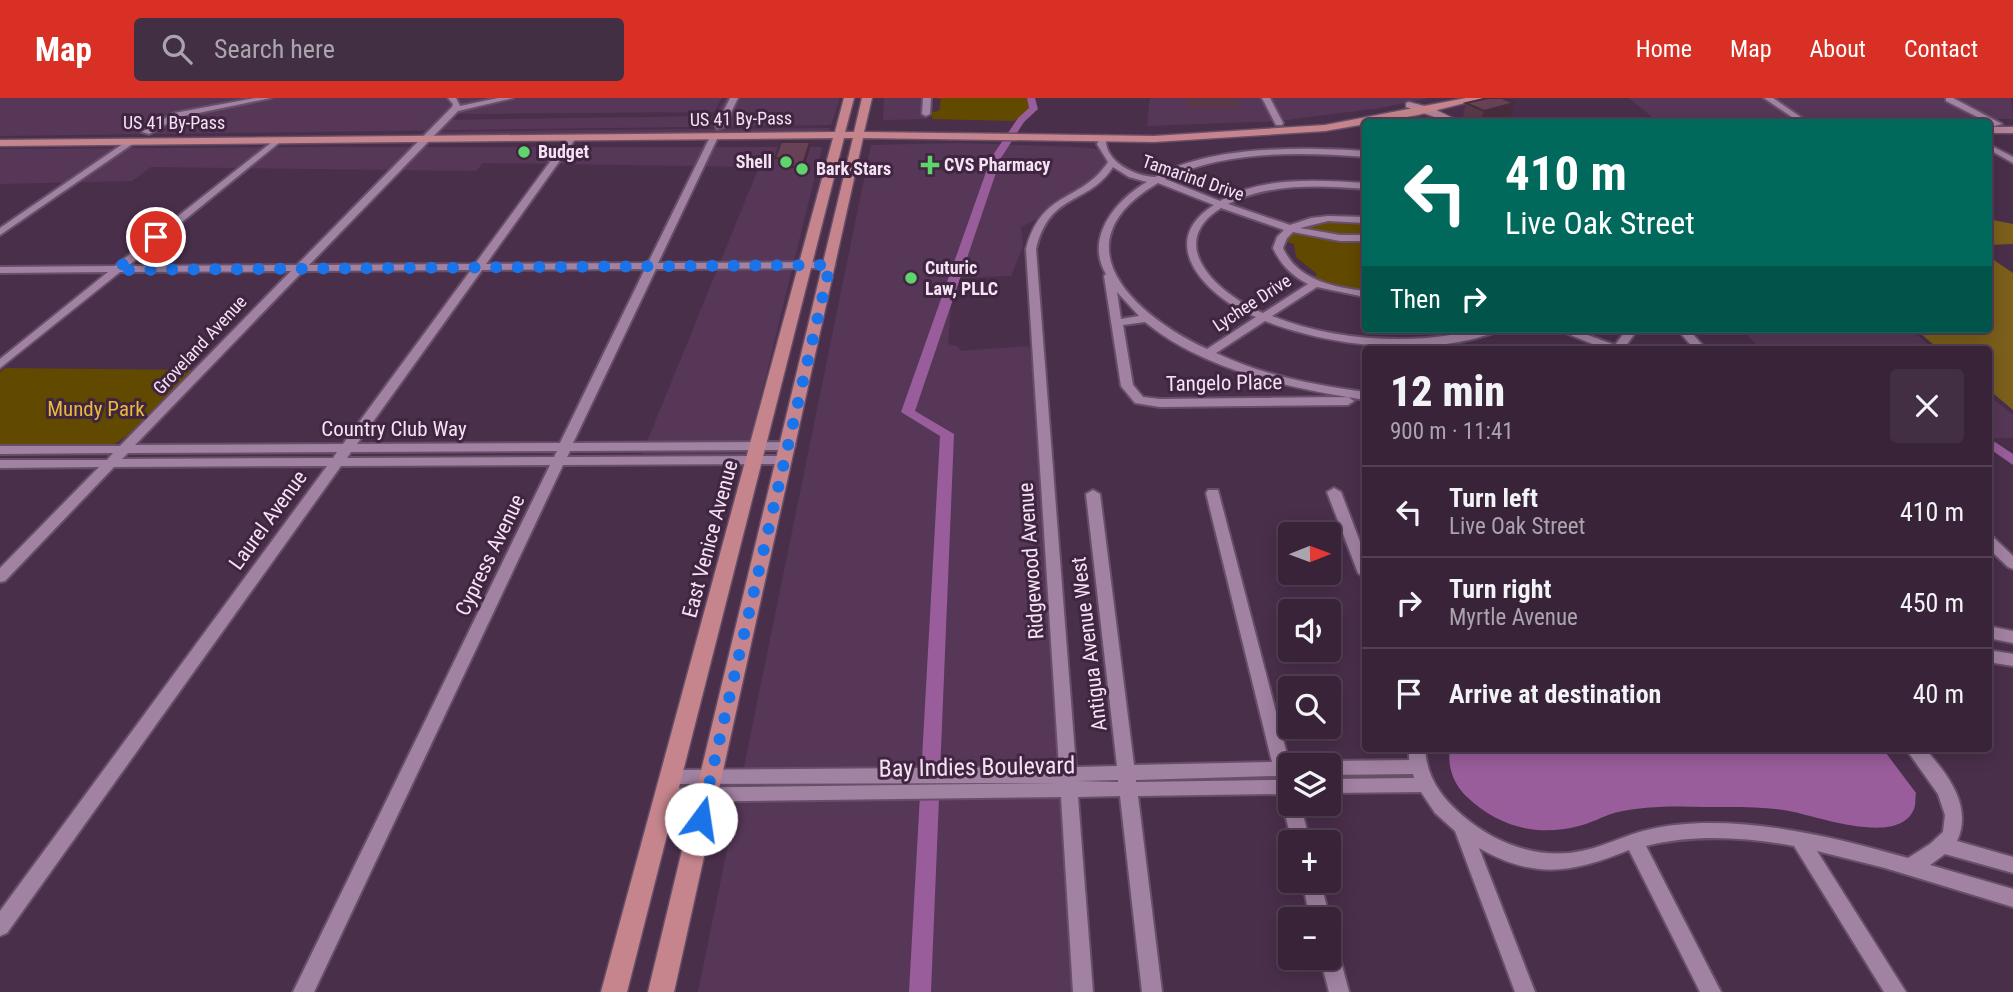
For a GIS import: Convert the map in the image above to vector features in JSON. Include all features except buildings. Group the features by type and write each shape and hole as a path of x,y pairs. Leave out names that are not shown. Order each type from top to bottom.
{"main road":[{"name":"East Venice Avenue","path":"614,992 849,98"},
{"path":"661,992 867,98"},
{"path":"1278,128 1437,98"},
{"path":"1382,119 1479,98"},
{"path":"1409,105 1447,119"},
{"path":"1424,111 1432,119"},
{"path":"1200,133 1362,122"},
{"path":"1993,124 2013,123"},
{"path":"1278,128 1316,134 1362,127"},
{"path":"1992,130 2013,130"},
{"name":"US 41 By-Pass","path":"0,134 840,131 1200,133"},
{"name":"US 41 By-Pass","path":"0,143 277,141 430,134 572,138 717,132"},
{"name":"US 41 By-Pass","path":"1041,134 1103,140 1200,133"}],"street":[{"path":"146,132 177,115 267,98"},
{"path":"452,98 457,105 455,108 509,98"},
{"name":"Cypress Avenue","path":"303,992 734,98"},
{"path":"926,114 927,98"},
{"path":"1266,98 1278,128"},
{"path":"1768,98 1800,119"},
{"path":"1949,99 1984,119"},
{"name":"Groveland Avenue","path":"0,577 455,108"},
{"name":"Laurel Avenue","path":"0,927 572,138"},
{"name":"Tamarind Drive","path":"1103,140 1102,146 1111,163 1151,180 1159,180 1292,229 1331,238 1362,239"},
{"path":"0,232 133,141"},
{"path":"0,365 277,141"},
{"path":"1992,148 2013,160"},
{"name":"Tangelo Place","path":"1362,153 1237,157 1192,167 1159,180 1130,197 1112,218 1104,243 1127,386 1139,400 1160,403 1362,398"},
{"name":"Ridgewood Avenue","path":"1083,992 1031,249 1035,230 1047,214 1101,176 1111,163"},
{"path":"1362,186 1290,185 1254,192 1222,203 1206,215 1195,229 1191,246 1193,260 1216,288 1240,304 1264,316 1315,333 1377,343 1452,340 1480,333"},
{"path":"1362,220 1320,220 1292,229 1279,241 1280,255 1293,269 1316,283 1362,293"},
{"path":"0,270 830,265"},
{"path":"1107,267 1122,291 1148,318 1208,353 1238,367 1362,397"},
{"name":"Lychee Drive","path":"1208,353 1316,283"},
{"path":"1117,323 1148,318"},
{"path":"1572,333 1606,346"},
{"path":"1686,333 1697,346"},
{"path":"1282,401 1287,381"},
{"path":"15,464 31,449"},
{"name":"Country Club Way","path":"0,450 346,449 787,453"},
{"name":"Country Club Way","path":"0,464 337,461 562,453"},
{"path":"1334,492 1362,565"},
{"path":"1213,493 1280,753"},
{"name":"Antigua Avenue West","path":"1093,494 1153,992"},
{"path":"1992,544 2013,564"},
{"path":"1992,633 2013,637"},
{"path":"1992,657 2013,660"},
{"path":"1909,868 1941,845 1952,831 1954,819 1950,800 1940,779 1916,752"},
{"path":"1341,767 1418,758 1426,785 1444,810 1462,826 1496,848 1545,861 1581,860 1633,841 1679,833 1718,831 1799,839 1850,850 2012,899"},
{"name":"Bay Indies Boulevard","path":"668,786 1127,781 1278,785"},
{"path":"1341,786 1426,785"},
{"path":"1462,826 1524,992"},
{"path":"1799,839 1896,992"},
{"path":"1633,841 1711,992"},
{"path":"1941,845 2013,865"},
{"path":"1333,970 1339,992"}],"shaded area":[{"path":"0,98 722,98 714,112 456,114 460,110 456,110 447,120 714,116 726,98 840,98 831,125 0,136"},
{"path":"884,98 927,98 926,119 883,120"},
{"path":"1150,98 1428,98 1381,108 1278,121 1147,126"},
{"path":"1629,98 2011,98 2013,119 1992,119 1654,119"},
{"path":"830,128 828,134 425,135 435,132"},
{"path":"960,143 1103,150 1107,170 1053,211 1021,227 1023,246 1011,276 953,278 948,344 959,347 960,351 1029,346 1053,523 1076,992 698,992 871,145"},
{"path":"822,147 746,457 642,454 759,167 483,163 476,171 151,167 132,181 0,184 0,149"},
{"path":"1992,220 2013,224 2013,244 1992,245"},
{"path":"1992,259 2013,273 2013,410 1992,392 1992,346 1935,346 1920,333 1992,333"},
{"path":"1745,333 1915,333 1930,346 1758,346"},
{"path":"1992,398 2013,415 2013,438 1992,438"},
{"path":"1450,752 1885,752 1916,793 1914,809 1905,820 1892,826 1875,828 1837,823 1779,809 1682,807 1625,811 1579,826 1534,830 1505,822 1479,807 1458,787 1450,762"}],"green space":[{"path":"933,98 1026,98 1036,105 1014,121 932,119 932,112 939,111 941,99"},
{"path":"1324,221 1362,222 1362,236 1347,237 1304,228"},
{"path":"1296,233 1334,240 1362,241 1362,291 1330,285 1313,278 1317,274 1296,257 1294,244 1284,241"},
{"name":"Mundy Park","path":"5,368 192,370 128,435 107,449 0,450 0,372"}],"waterway":[{"path":"920,992 947,434 908,412 996,158 1021,120 1034,109 1031,98"},
{"path":"1995,446 2013,461"}],"place":[{"name":"Budget","path":"524,152"},
{"name":"Shell","path":"786,162"},
{"name":"CVS Pharmacy","path":"930,165"},
{"name":"Bark Stars","path":"802,169"},
{"name":"Cuturic Law, PLLC","path":"911,278"}],"route":[{"path":"156,237 116,270 830,265 813,328 788,450 701,819"}]}
